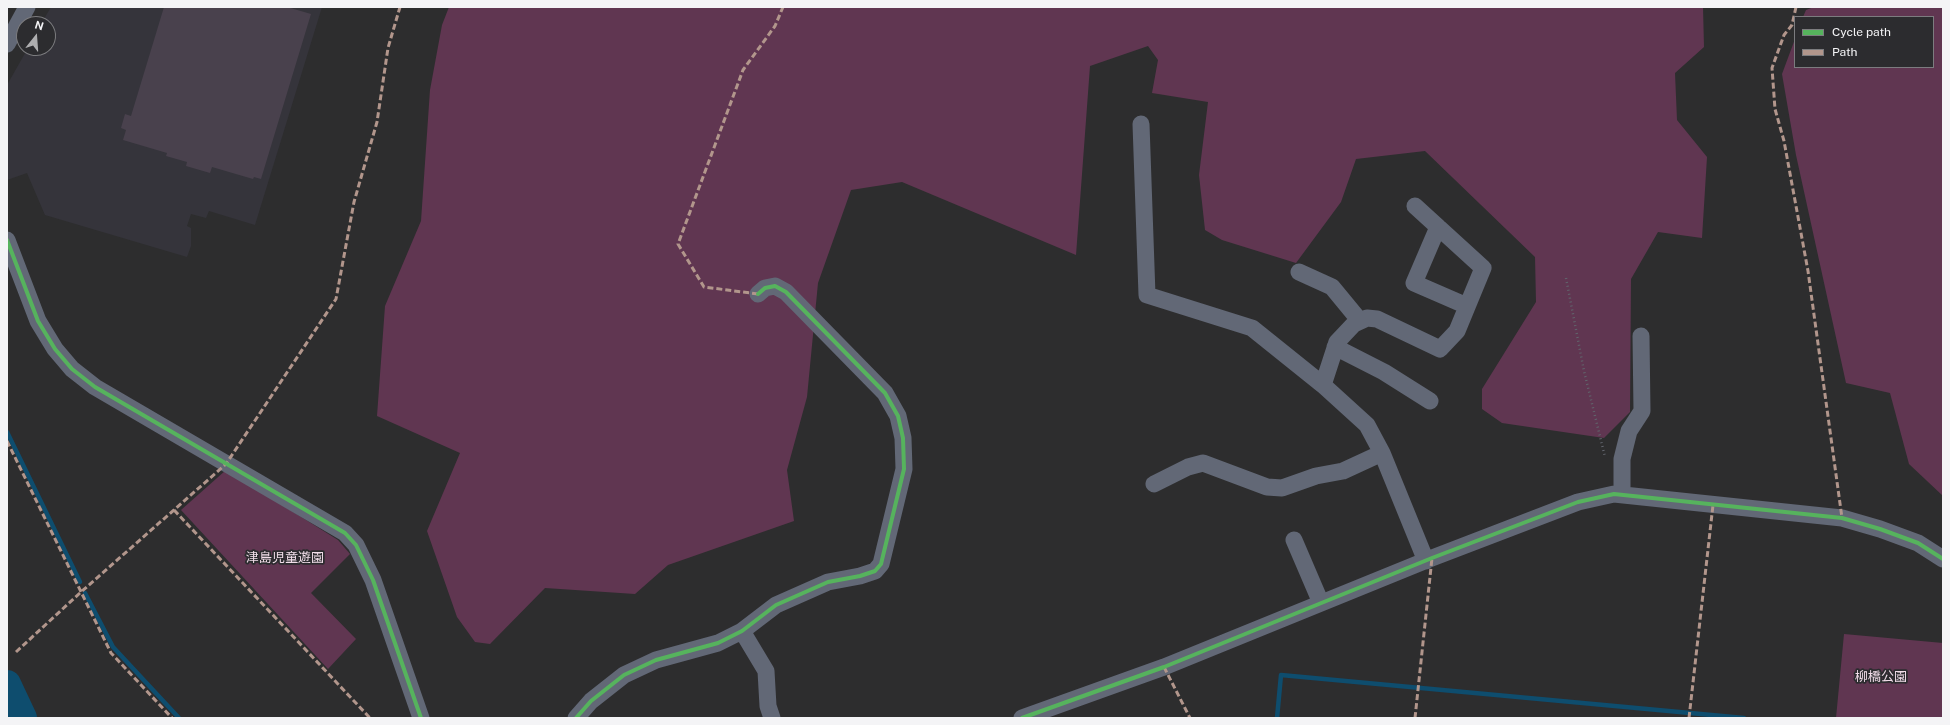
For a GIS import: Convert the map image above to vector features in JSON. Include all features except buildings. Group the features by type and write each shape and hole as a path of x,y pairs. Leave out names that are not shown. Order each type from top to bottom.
{"street":[{"path":"7,44 27,7"},
{"path":"1141,124 1147,295 1252,328 1323,385 1367,425 1382,453 1426,561"},
{"path":"1323,385 1337,342 1354,324 1367,318 1377,318 1440,349 1457,331 1483,268 1415,206"},
{"path":"1438,227 1414,283 1467,306"},
{"path":"7,240 38,321 55,349 72,369 102,391 345,533 356,545 373,580 421,718"},
{"path":"1299,272 1332,287 1360,322"},
{"path":"576,718 591,701 624,675 656,660 718,643 742,631 776,605 828,582 860,576 875,571 881,564 904,469 903,438 898,416 885,393 786,292 775,286 765,288 758,294"},
{"path":"1622,495 1622,458 1629,431 1642,411 1641,336"},
{"path":"1335,347 1384,372 1430,401"},
{"path":"1154,484 1188,468 1203,463 1268,487 1282,488 1316,476 1342,471 1382,453"},
{"path":"1022,718 1164,667 1426,561 1578,502 1614,494 1842,518 1880,529 1918,543 1943,559"},
{"path":"1294,540 1321,603"},
{"path":"742,631 766,671 768,706 772,718"}],"path":[{"path":"1566,278 1584,371 1606,464"}],"shaded area":[{"path":"51,7 322,7 255,225 209,211 206,218 191,214 187,226 191,228 191,246 187,257 45,215 27,173 7,180 7,85 23,56 56,56 56,16 46,16"}],"green space":[{"path":"449,7 1703,7 1704,47 1675,73 1677,120 1707,157 1702,238 1658,232 1631,279 1630,412 1604,438 1502,423 1482,409 1482,389 1536,302 1535,257 1425,151 1356,159 1341,202 1296,263 1222,240 1205,230 1199,175 1208,102 1152,93 1158,60 1148,46 1090,66 1076,255 902,182 851,190 818,283 807,397 787,470 794,521 668,565 635,594 545,588 490,644 475,642 457,617 427,531 460,453 377,416 385,306 421,221 430,90 442,25"},
{"path":"1814,7 1943,7 1943,496 1909,464 1890,393 1846,383 1796,155 1782,74 1794,42 1794,68 1934,68 1934,16 1803,16 1806,10"},
{"name":"津島児童遊園","path":"226,470 338,540 350,554 311,593 356,639 328,669 181,510"},
{"name":"柳橋公園","path":"1844,634 1943,643 1943,718 1836,718"}],"waterway":[{"path":"7,432 80,582"},
{"path":"85,593 113,647 179,718"},
{"path":"1277,718 1281,675 1744,718"},
{"path":"7,684 23,718"}],"marked path":[{"path":"16,652 81,592 226,464 336,299 354,202 377,122 388,48 400,7"},
{"path":"758,294 704,287 678,244 743,70 775,26 783,7"},
{"path":"1796,7 1792,25 1784,35 1772,68 1775,109 1784,141 1808,271 1842,518"},
{"path":"7,441 111,653 172,718"},
{"path":"1689,718 1713,505"},
{"path":"174,510 370,718"},
{"path":"1415,718 1432,558"},
{"path":"1164,667 1190,718"}],"cycle path":[{"path":"7,240 38,321 55,349 72,369 95,387 345,533 356,545 373,580 421,718"},
{"path":"576,718 591,701 624,675 656,660 718,643 742,631 776,605 828,582 860,576 875,571 881,564 904,469 903,438 898,416 885,393 786,292 775,286 765,288 758,294"},
{"path":"1022,718 1164,667 1432,558 1578,502 1614,494 1842,518 1880,529 1918,543 1943,559"}]}
